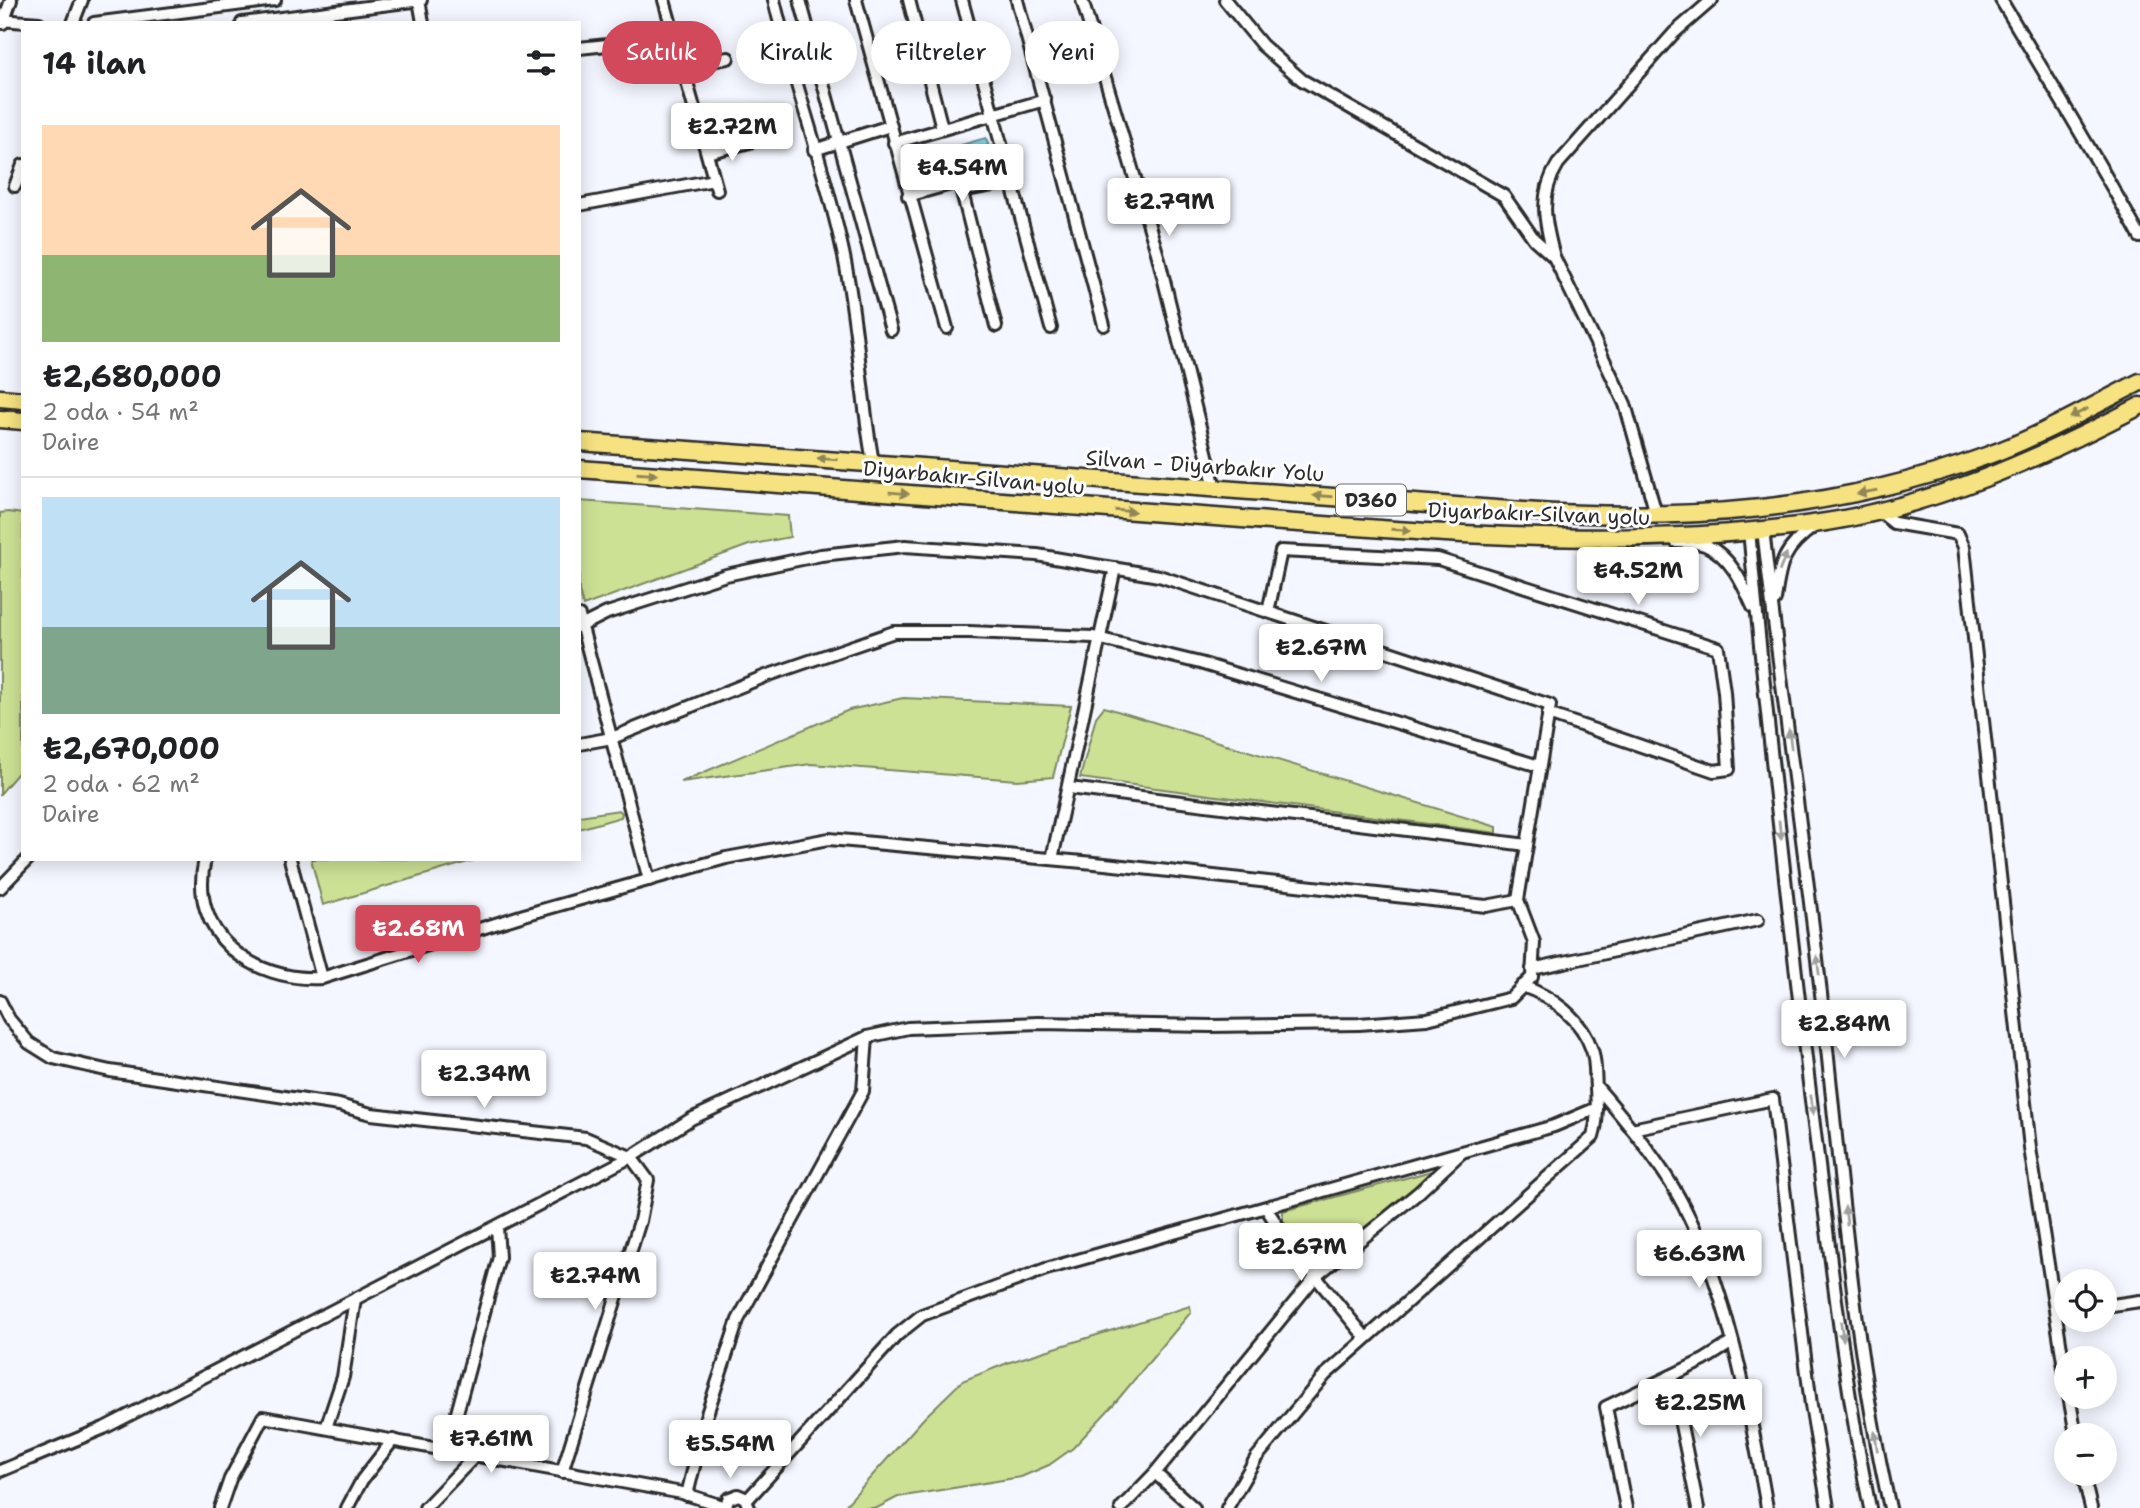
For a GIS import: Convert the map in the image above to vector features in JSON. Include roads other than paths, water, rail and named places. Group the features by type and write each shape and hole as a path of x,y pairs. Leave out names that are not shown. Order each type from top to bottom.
{"highway":[{"name":"Silvan - Diyarbakır Yolu","path":"581,442 1593,516 1657,517 1778,506 1874,491 1990,455 2140,382"},
{"path":"0,398 21,400"},
{"name":"Diyarbakır-Silvan yolu","path":"581,469 1392,530 1643,540 1820,523 1879,510 1984,480 2051,452 2140,406"},
{"path":"0,419 21,421"}],"street":[{"path":"11,0 2,22 21,23"},
{"path":"74,21 82,0"},
{"path":"110,21 275,0"},
{"path":"257,21 419,0 423,21"},
{"path":"664,0 670,21"},
{"path":"774,0 842,247 854,304 864,413 873,462"},
{"path":"800,0 891,330"},
{"path":"856,0 908,196 947,328"},
{"path":"909,0 942,128"},
{"path":"962,0 1051,328"},
{"path":"1017,0 1104,325"},
{"path":"1082,0 1158,256 1215,488"},
{"path":"1225,0 1262,45 1302,80 1504,196 1534,239 1554,257"},
{"path":"1657,517 1625,404 1554,257 1546,226 1546,183 1558,164 1674,33 1712,0"},
{"path":"2001,0 2057,98 2097,158 2140,237"},
{"path":"581,48 602,46"},
{"path":"722,59 728,58"},
{"path":"581,205 715,185 687,84"},
{"path":"894,143 1045,100"},
{"path":"814,150 890,126"},
{"path":"707,153 750,142"},
{"path":"15,186 21,170"},
{"path":"908,196 954,183 961,188 972,190 1011,182"},
{"path":"961,188 996,326"},
{"path":"1879,510 1894,523 1958,534 1964,547 2030,1148 2054,1312"},
{"path":"1773,617 1779,568 1796,539 1820,523"},
{"path":"1756,529 1757,616 1829,1246 1859,1455 1870,1508"},
{"path":"1756,529 1773,617 1821,993 1853,1283 1878,1458 1889,1508"},
{"path":"1643,540 1704,544 1719,554 1745,589 1757,616"},
{"path":"0,1471 104,1428 631,1157 691,1119 867,1037 908,1027 1038,1023 1224,1026 1359,1024 1426,1019 1511,998 1532,977 1534,943 1518,900 1550,705 1159,576 1038,555 905,546 821,555 726,575 581,623"},
{"path":"1268,612 1281,551 1438,559 1718,648 1729,769 1714,771 1548,714"},
{"path":"1052,859 1102,639 1115,568"},
{"path":"581,627 649,880"},
{"path":"581,744 612,738 766,676 894,632 969,632 1102,639 1200,663 1539,766"},
{"path":"1069,788 1527,845"},
{"path":"205,861 201,878 210,916 226,946 267,972 295,979 322,978 741,855 830,839 1052,859 1486,906 1518,900"},
{"path":"0,888 26,861"},
{"path":"291,861 322,978"},
{"path":"1532,969 1758,920"},
{"path":"1227,1508 1256,1458 1325,1375 1592,1136 1597,1108 1592,1050 1573,1018 1542,993 1522,986"},
{"path":"0,1001 9,1020 29,1043 53,1058 110,1071 339,1105 371,1114 586,1138 631,1157 648,1180 640,1222 562,1472"},
{"path":"687,1495 706,1417 738,1320 863,1091 867,1037"},
{"path":"1595,1086 1632,1129 1675,1189 1703,1253 1731,1343 1767,1508"},
{"path":"1632,1129 1773,1099 1811,1405 1828,1508"},
{"path":"220,1508 230,1479 263,1417 687,1495 726,1507 734,1495 748,1504 897,1335 922,1315 1046,1269 1554,1126 1597,1108"},
{"path":"1121,1508 1156,1473 1316,1276 1418,1193 1464,1150"},
{"path":"1266,1208 1365,1337"},
{"path":"447,1450 499,1257 497,1227"},
{"path":"326,1428 343,1377 355,1300"},
{"path":"2117,1304 2140,1301"},
{"path":"1626,1508 1606,1408 1731,1343"},
{"path":"1671,1376 1698,1508"},
{"path":"347,1508 362,1480 393,1440"},
{"path":"425,1508 475,1455"},
{"path":"1156,1473 1194,1508"},
{"path":"2086,1486 2091,1508"}],"water":[{"path":"986,138 993,161 961,171 954,147"}]}
